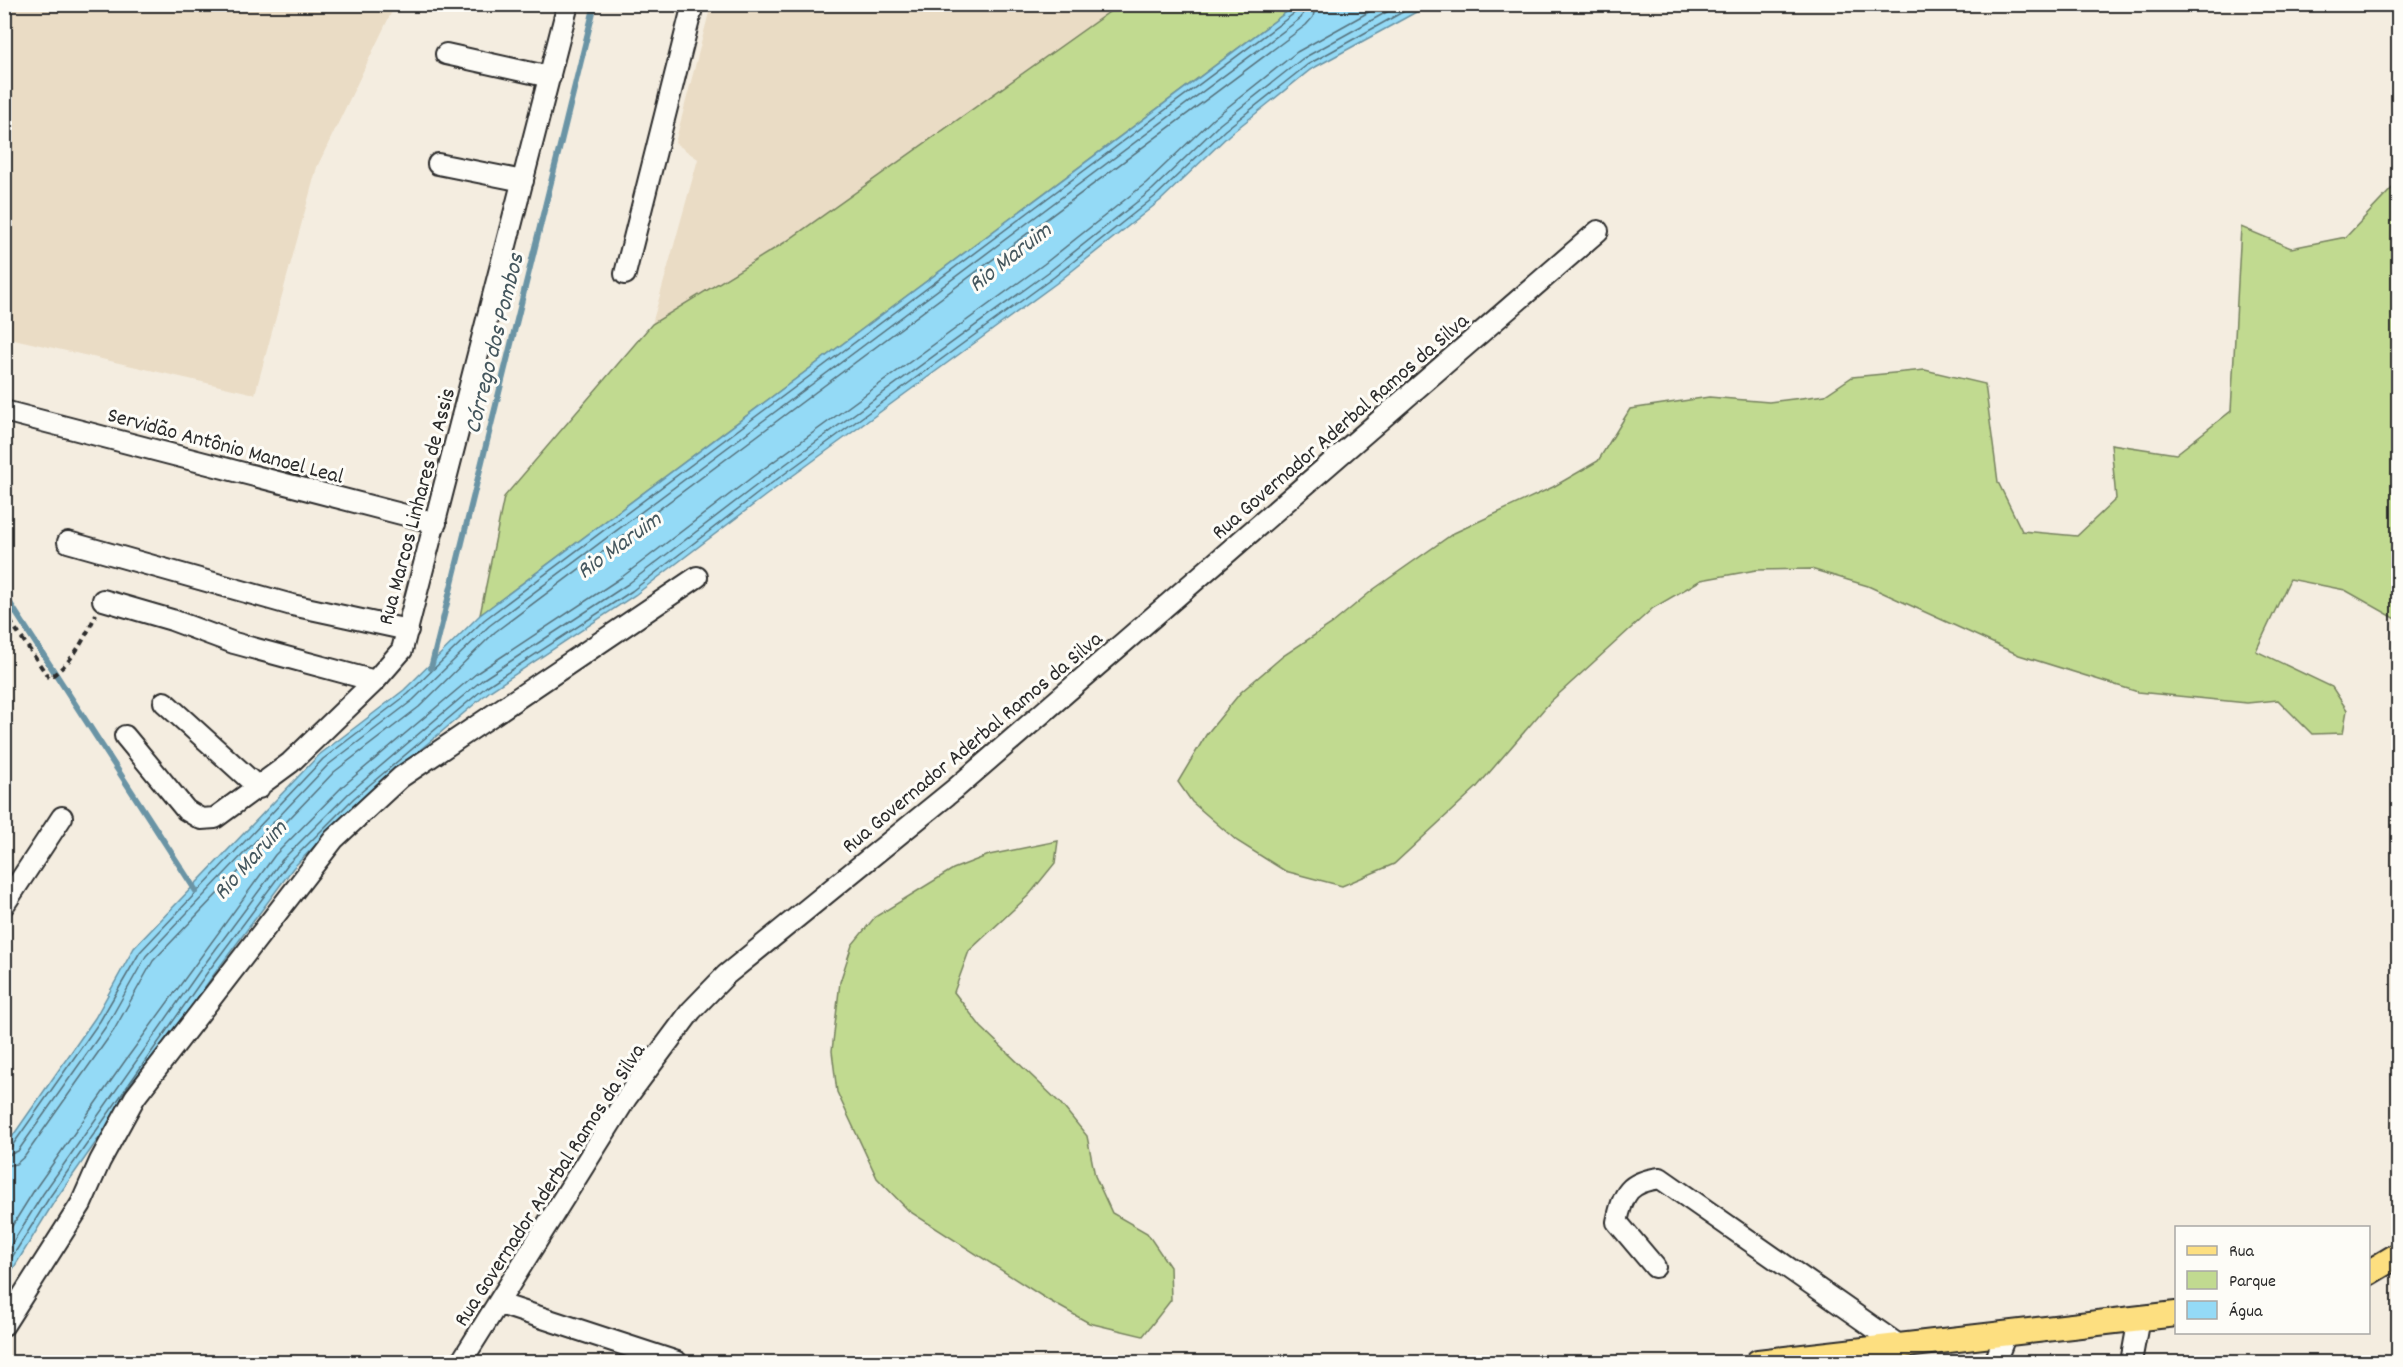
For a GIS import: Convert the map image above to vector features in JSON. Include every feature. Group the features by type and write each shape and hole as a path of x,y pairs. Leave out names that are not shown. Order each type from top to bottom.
{"main road":[{"path":"2370,1272 2398,1255"},
{"path":"1758,1362 2175,1314"}],"street":[{"name":"Rua Marcos Linhares de Assis","path":"125,736 186,810 201,819 220,816 290,763 375,681 402,650 568,4"},
{"path":"625,274 693,4"},
{"path":"446,54 550,77"},
{"path":"438,164 523,181"},
{"name":"Rua Governador Aderbal Ramos da Silva","path":"461,1362 500,1304 627,1097 691,1011 726,975 982,766 1598,231"},
{"name":"Servidão Antônio Manoel Leal","path":"4,411 436,523"},
{"path":"68,542 292,605 408,630"},
{"path":"4,1325 81,1204 100,1161 135,1097 334,839 401,777 697,577"},
{"path":"103,600 172,620 234,643 375,681"},
{"path":"164,702 258,788"},
{"path":"4,905 62,817"},
{"path":"1654,1267 1617,1222 1622,1198 1642,1180 1660,1178 1900,1346"},
{"path":"500,1304 677,1362"},
{"path":"2131,1362 2139,1318"},
{"path":"1995,1362 2006,1334"}],"path":[{"path":"4,612 48,678 64,668 82,644 103,600"}],"shaded area":[{"path":"5,4 395,5 317,167 255,394 5,337"},
{"path":"711,5 1119,5 787,241 652,324 698,159 675,143"}],"green space":[{"path":"1119,5 1296,5 480,615 504,497 652,324 787,241"},
{"path":"2398,182 2398,620 2345,590 2290,579 2256,651 2332,687 2347,710 2343,733 2312,734 2278,700 2247,703 2138,692 2019,655 1868,586 1811,569 1756,570 1701,580 1653,608 1550,702 1476,788 1394,864 1342,886 1285,871 1237,841 1192,802 1178,782 1206,735 1241,692 1283,656 1333,623 1374,589 1454,533 1553,487 1598,461 1630,409 1709,397 1769,402 1825,395 1852,377 1925,370 1985,384 1998,482 2022,531 2077,536 2116,499 2111,444 2176,454 2231,411 2241,227 2291,248 2346,237"},
{"path":"1058,841 1055,863 1029,895 969,951 954,992 981,1027 1061,1104 1087,1136 1095,1176 1112,1213 1147,1233 1170,1267 1171,1300 1143,1336 1089,1323 1048,1300 909,1211 877,1178 837,1092 832,1051 840,982 852,945 875,917 953,869 989,855"}],"water":[{"name":"Rio Maruim","path":"1296,5 1429,5 1310,70 1229,135 1161,200 1058,282 765,496 635,595 490,691 357,803 293,868 212,977 54,1202 5,1282 5,1147 95,1018 134,948 319,755 404,690 480,615"}],"waterway":[{"name":"Córrego dos Pombos","path":"431,668 595,4"},
{"name":"Rio Maruim","path":"4,594 196,891"}]}
